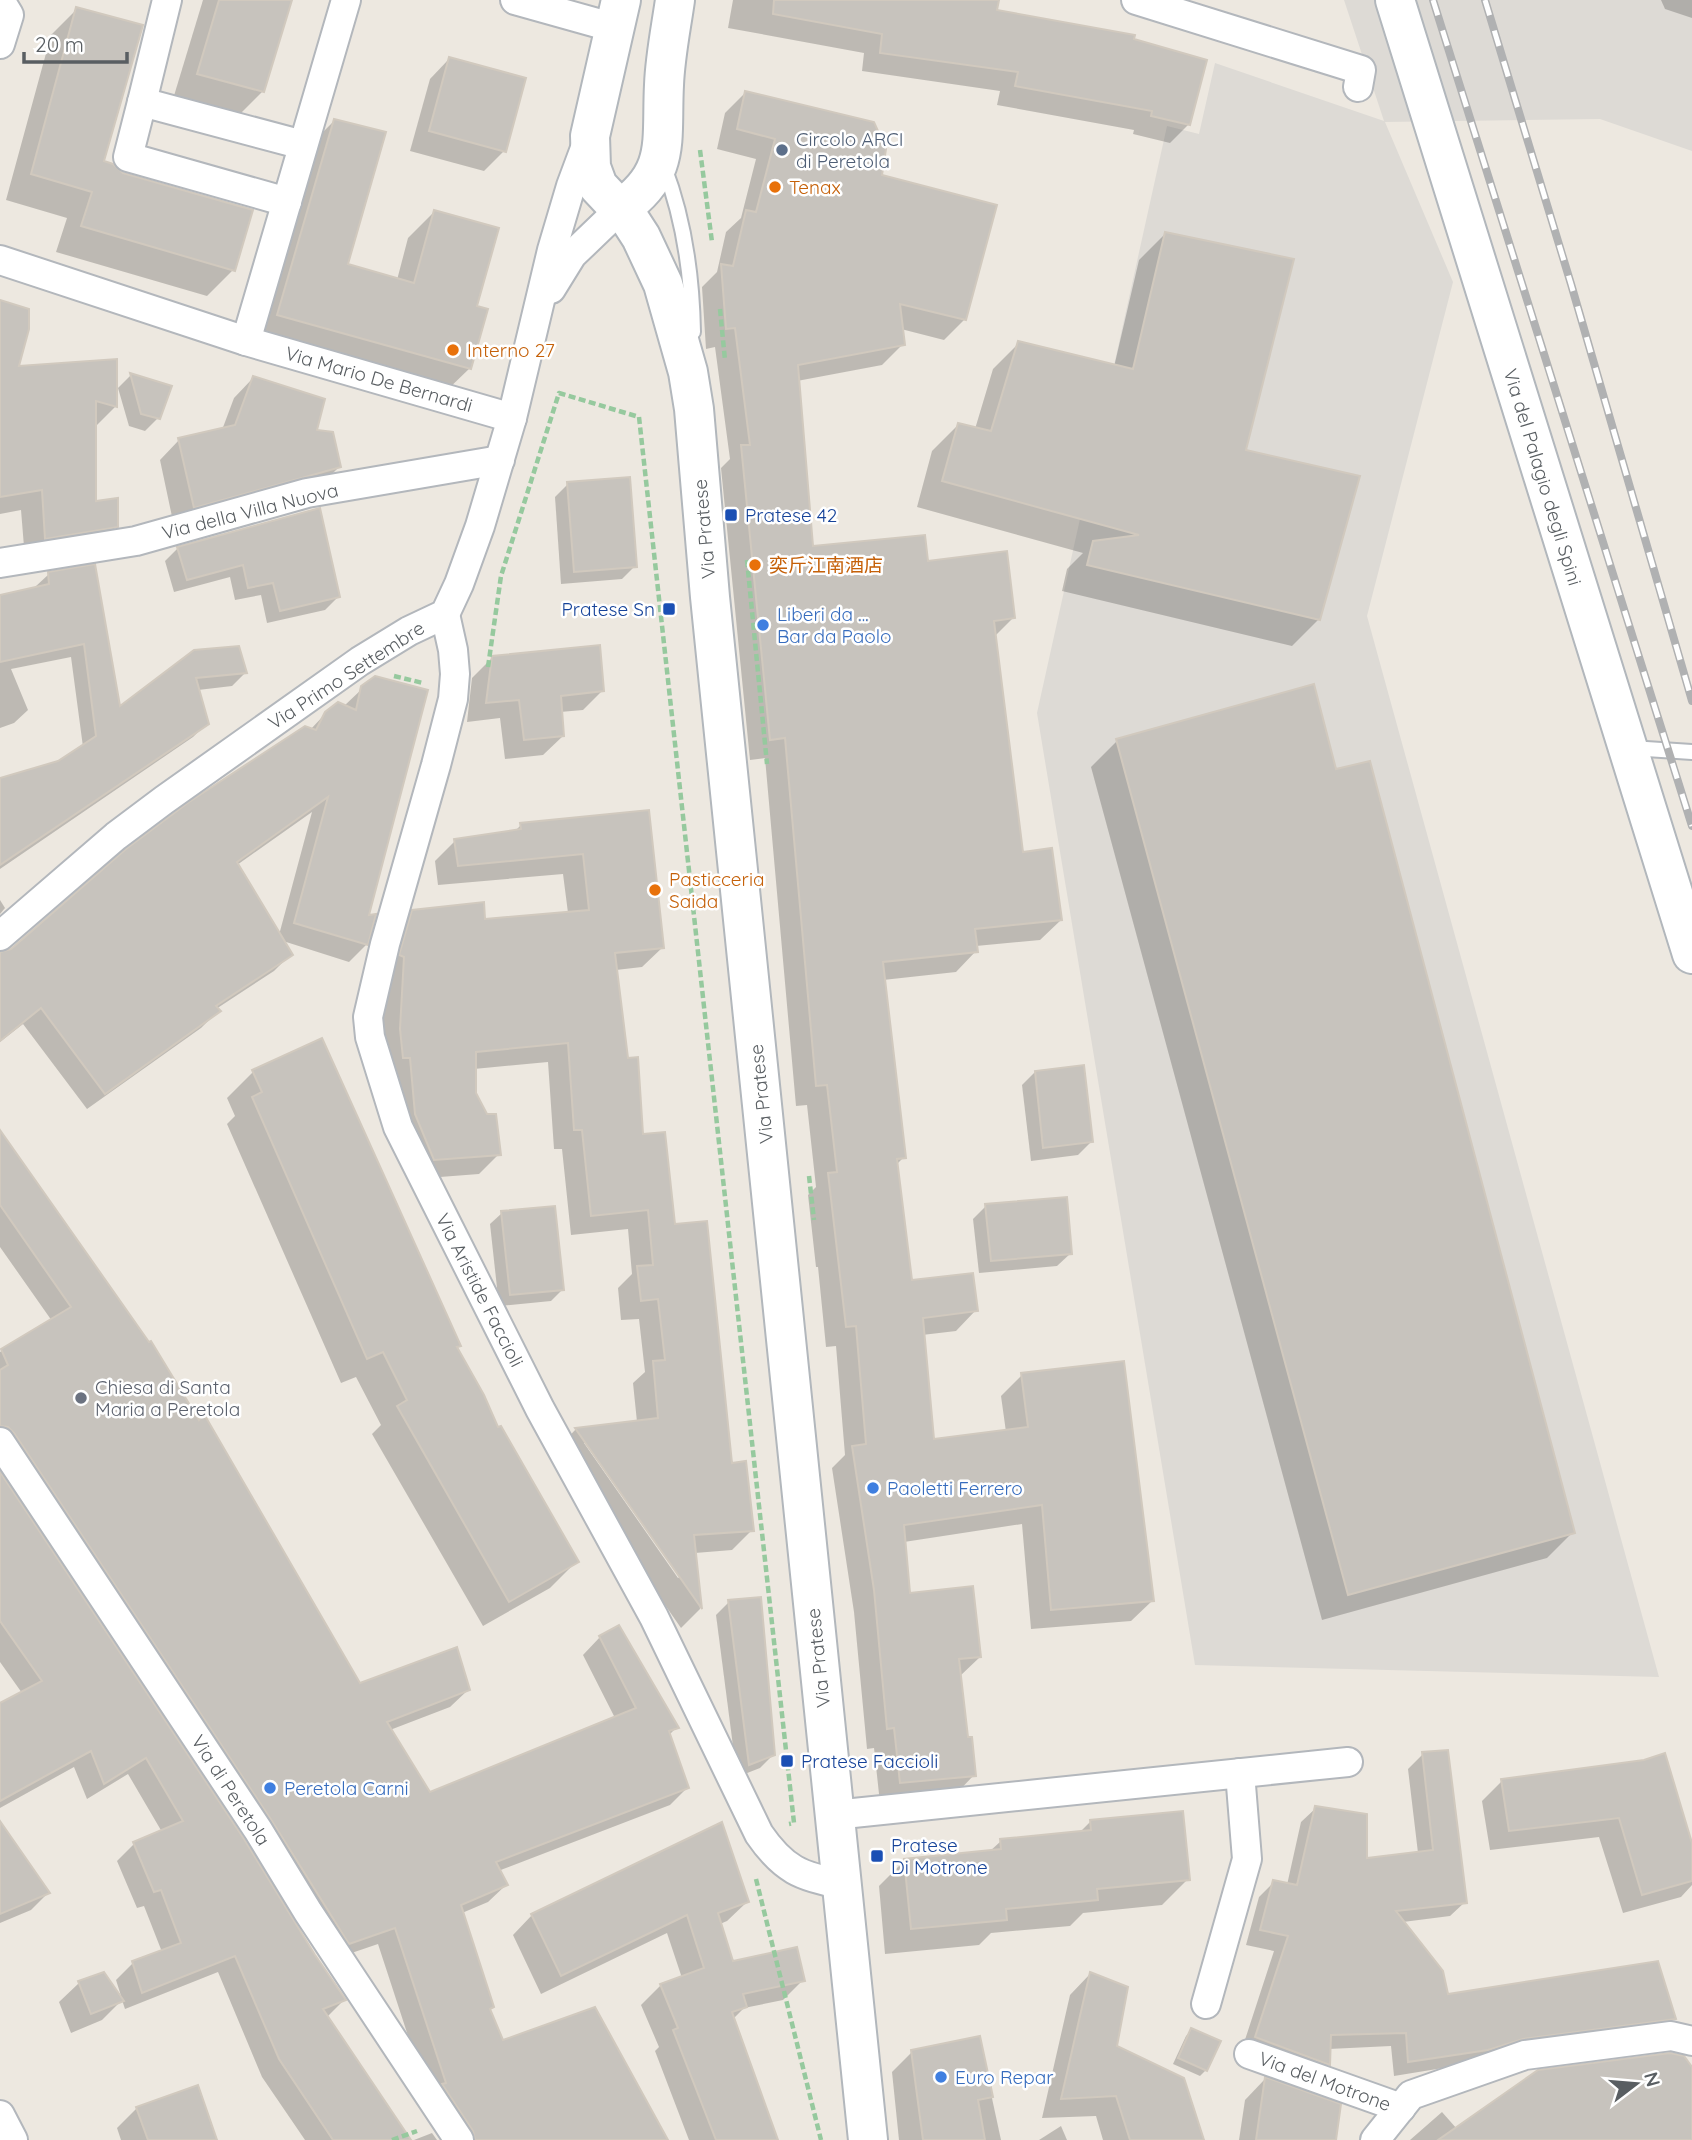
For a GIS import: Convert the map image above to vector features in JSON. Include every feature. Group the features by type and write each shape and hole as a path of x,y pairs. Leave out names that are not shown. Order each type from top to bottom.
{"main road":[{"name":"Via Pratese","path":"620,209 646,187 661,157 664,85 675,0"},
{"name":"Via del Palagio degli Spini","path":"1395,0 1692,954"},
{"name":"Via Pratese","path":"618,14 590,136 591,167 604,194 642,237 663,284 688,372 694,409 710,597 868,2140"}],"street":[{"path":"0,0 9,15 0,44"},
{"path":"167,0 128,157 287,202"},
{"path":"246,341 346,0"},
{"name":"Via Pratese","path":"515,0 618,14"},
{"path":"1136,0 1361,70 1358,87"},
{"path":"142,102 303,145"},
{"name":"Via Primo Settembre","path":"0,936 116,836 164,800 360,661 409,631 445,614 477,537 512,418 556,237 590,136"},
{"name":"Via Primo Settembre","path":"539,310 572,255 620,209"},
{"name":"Via Mario De Bernardi","path":"0,260 246,341 512,418"},
{"name":"Via della Villa Nuova","path":"0,563 136,541 307,493 500,460"},
{"name":"Via Aristide Faccioli","path":"445,614 453,650 453,699 385,944 368,1017 373,1048 398,1127 540,1409 654,1617 759,1834 781,1863 795,1872 842,1884"},
{"name":"Via di Peretola","path":"0,1442 258,1830 308,1912 459,2140"},
{"path":"834,1815 1348,1762"},
{"path":"1206,2004 1247,1859 1240,1773"},
{"name":"Via del Motrone","path":"1375,2140 1411,2095 1525,2055 1671,2036 1692,2041"},
{"name":"Via del Motrone","path":"1249,2054 1401,2108"},
{"path":"0,2115 13,2140"}],"lane":[{"name":"Via Pratese","path":"661,157 679,214 688,267 693,330 688,372"},
{"path":"1628,748 1692,752"}],"path":[{"path":"488,669 501,576 559,393 639,417 794,1823 759,1834 748,1847 821,2140"}],"shaded area":[{"path":"1344,0 1692,0 1692,151 1600,119 1385,122 1453,282 1367,616 1659,1677 1195,1665 1037,713 1167,126 1199,134 1215,63 1384,121"}],"building":[{"path":"219,0 292,0 264,92 197,74"},
{"path":"774,0 999,0 997,10 1135,35 1134,39 1207,60 1190,125 1151,116 1152,111 1015,86 1018,72 880,53 882,34 773,14"},
{"path":"76,7 143,25 104,161 113,164 123,173 253,210 235,271 81,226 92,192 31,174"},
{"path":"449,57 526,78 506,152 429,131"},
{"path":"745,91 874,122 886,149 882,175 997,205 966,320 900,304 905,345 798,365 813,546 925,535 928,561 1007,551 1015,618 994,621 1023,852 1052,848 1062,920 975,929 978,952 883,962 906,1158 897,1159 912,1280 973,1273 978,1311 923,1318 934,1439 1028,1427 1021,1373 1124,1361 1154,1601 1051,1610 1042,1505 904,1525 910,1593 973,1586 981,1657 959,1659 968,1737 972,1737 976,1776 900,1783 894,1728 887,1729 874,1590 852,1446 866,1444 856,1326 846,1327 828,1173 837,1172 827,1085 816,1086 785,738 770,740 741,445 750,445 735,328 726,329 721,264 733,266 746,210 756,212 775,139 737,129"},
{"path":"334,119 386,132 348,264 414,283 434,210 499,228 477,306 488,309 471,369 277,315"},
{"path":"1165,232 1294,259 1246,450 1360,476 1320,620 1087,565 1093,541 1139,535 942,481 958,423 991,431 1018,341 1133,369"},
{"path":"0,300 29,309 29,329 19,366 117,359 117,407 96,401 96,501 118,498 118,527 45,539 42,490 0,497"},
{"path":"130,373 172,386 160,419 141,414"},
{"path":"253,376 325,399 317,430 333,432 341,467 194,508 178,438 235,425"},
{"path":"630,477 637,567 574,572 567,482"},
{"path":"320,508 340,597 280,611 273,583 248,588 243,565 187,580 177,547"},
{"path":"95,564 120,706 194,650 239,646 247,673 196,678 209,724 0,865 0,778 58,761 96,736 84,644 0,662 0,595 49,584 48,572"},
{"path":"600,645 604,691 561,696 564,736 524,740 519,700 486,703 492,656"},
{"path":"375,676 428,690 369,915 376,914 368,945 294,923 328,797 237,862 293,955 216,1006 221,1011 105,1094 41,1008 0,1041 0,952 11,949 126,849 189,802 305,726 316,730 325,712 338,702 356,710 361,686"},
{"path":"1314,684 1336,769 1370,761 1575,1533 1348,1595 1116,739"},
{"path":"649,810 664,948 615,953 628,1058 638,1057 643,1134 665,1132 675,1224 707,1221 732,1463 746,1461 754,1531 694,1535 702,1609 575,1428 658,1418 653,1361 665,1360 658,1299 641,1301 637,1266 653,1265 648,1210 591,1216 582,1130 574,1130 568,1043 476,1052 476,1093 487,1114 496,1114 501,1155 434,1160 415,1114 410,1058 403,1058 400,1029 404,957 399,955 412,910 484,902 485,919 589,910 583,854 458,866 454,839 521,829 520,823"},
{"path":"322,1038 461,1346 457,1347 484,1395 498,1427 501,1426 579,1562 509,1602 397,1406 407,1400 383,1352 367,1359 252,1097 262,1092 252,1070"},
{"path":"1084,1065 1093,1142 1043,1148 1035,1071"},
{"path":"0,1130 149,1342 151,1341 199,1420 204,1414 360,1683 457,1647 470,1690 387,1722 430,1792 636,1708 599,1636 619,1625 679,1728 669,1731 689,1788 496,1862 508,1885 461,1905 494,2007 490,2009 503,2040 595,2007 668,2140 475,2140 473,2131 442,2084 446,2083 395,1928 349,1944 272,1821 14,1433 8,1427 0,1426 0,1370 8,1365 1,1349 71,1307 0,1205"},
{"path":"1067,1197 1072,1254 991,1261 985,1204"},
{"path":"555,1206 564,1290 510,1295 501,1211"},
{"path":"0,1472 244,1839 315,1955 346,2000 323,2009 411,2140 333,2140 279,2059 235,1956 142,1993 132,1961 181,1943 161,1890 154,1892 133,1842 183,1821 146,1758 104,1784 91,1751 0,1801 0,1703 42,1681 0,1621"},
{"path":"761,1597 775,1755 749,1765 728,1600"},
{"path":"1448,1750 1467,1903 1396,1911 1443,1971 1448,1994 1658,1961 1676,2019 1523,2039 1488,2050 1408,2062 1406,2033 1331,2035 1330,2065 1255,2037 1288,1936 1260,1930 1273,1880 1297,1885 1315,1806 1367,1814 1367,1858 1433,1850 1422,1752"},
{"path":"1665,1753 1692,1843 1692,1881 1642,1895 1619,1818 1509,1831 1501,1779 1644,1760"},
{"path":"1183,1811 1190,1880 1097,1889 1098,1900 1006,1909 1007,1920 911,1929 904,1859 1001,1849 1000,1839 1091,1830 1090,1820"},
{"path":"0,1821 50,1893 0,1914"},
{"path":"722,1822 749,1902 718,1913 733,1961 797,1947 805,1981 743,1994 747,2007 732,2012 778,2140 716,2140 673,2030 678,2028 660,1984 704,1968 687,1915 561,1976 531,1914"},
{"path":"104,1972 124,2001 91,2014 78,1981"},
{"path":"1090,1972 1128,1987 1117,2046 1184,2078 1204,2140 1130,2140 1116,2096 1061,2099"},
{"path":"1191,2028 1221,2041 1207,2071 1178,2058"},
{"path":"980,2036 993,2097 978,2100 985,2140 923,2140 911,2050"},
{"path":"1670,2053 1684,2056 1692,2067 1692,2140 1438,2140 1538,2070"},
{"path":"1265,2077 1341,2104 1336,2140 1256,2140"},
{"path":"198,2085 217,2140 148,2140 136,2107"}],"railway":[{"path":"1433,0 1692,826"},
{"path":"1485,0 1692,701"}],"place":[{"name":"Circolo ARCI di Peretola","path":"782,150"},
{"name":"Tenax","path":"775,187"},
{"name":"Interno 27","path":"453,350"},
{"name":"Pratese 42","path":"731,515"},
{"name":"奕斤江南酒店","path":"755,565"},
{"name":"Pratese Sn","path":"669,609"},
{"name":"Liberi da ... Bar da Paolo","path":"763,625"},
{"name":"Pasticceria Saida","path":"655,890"},
{"name":"Chiesa di Santa Maria a Peretola","path":"81,1398"},
{"name":"Paoletti Ferrero","path":"873,1488"},
{"name":"Pratese Faccioli","path":"787,1761"},
{"name":"Peretola Carni","path":"270,1788"},
{"name":"Pratese Di Motrone","path":"877,1856"},
{"name":"Euro Repar","path":"941,2077"}]}
